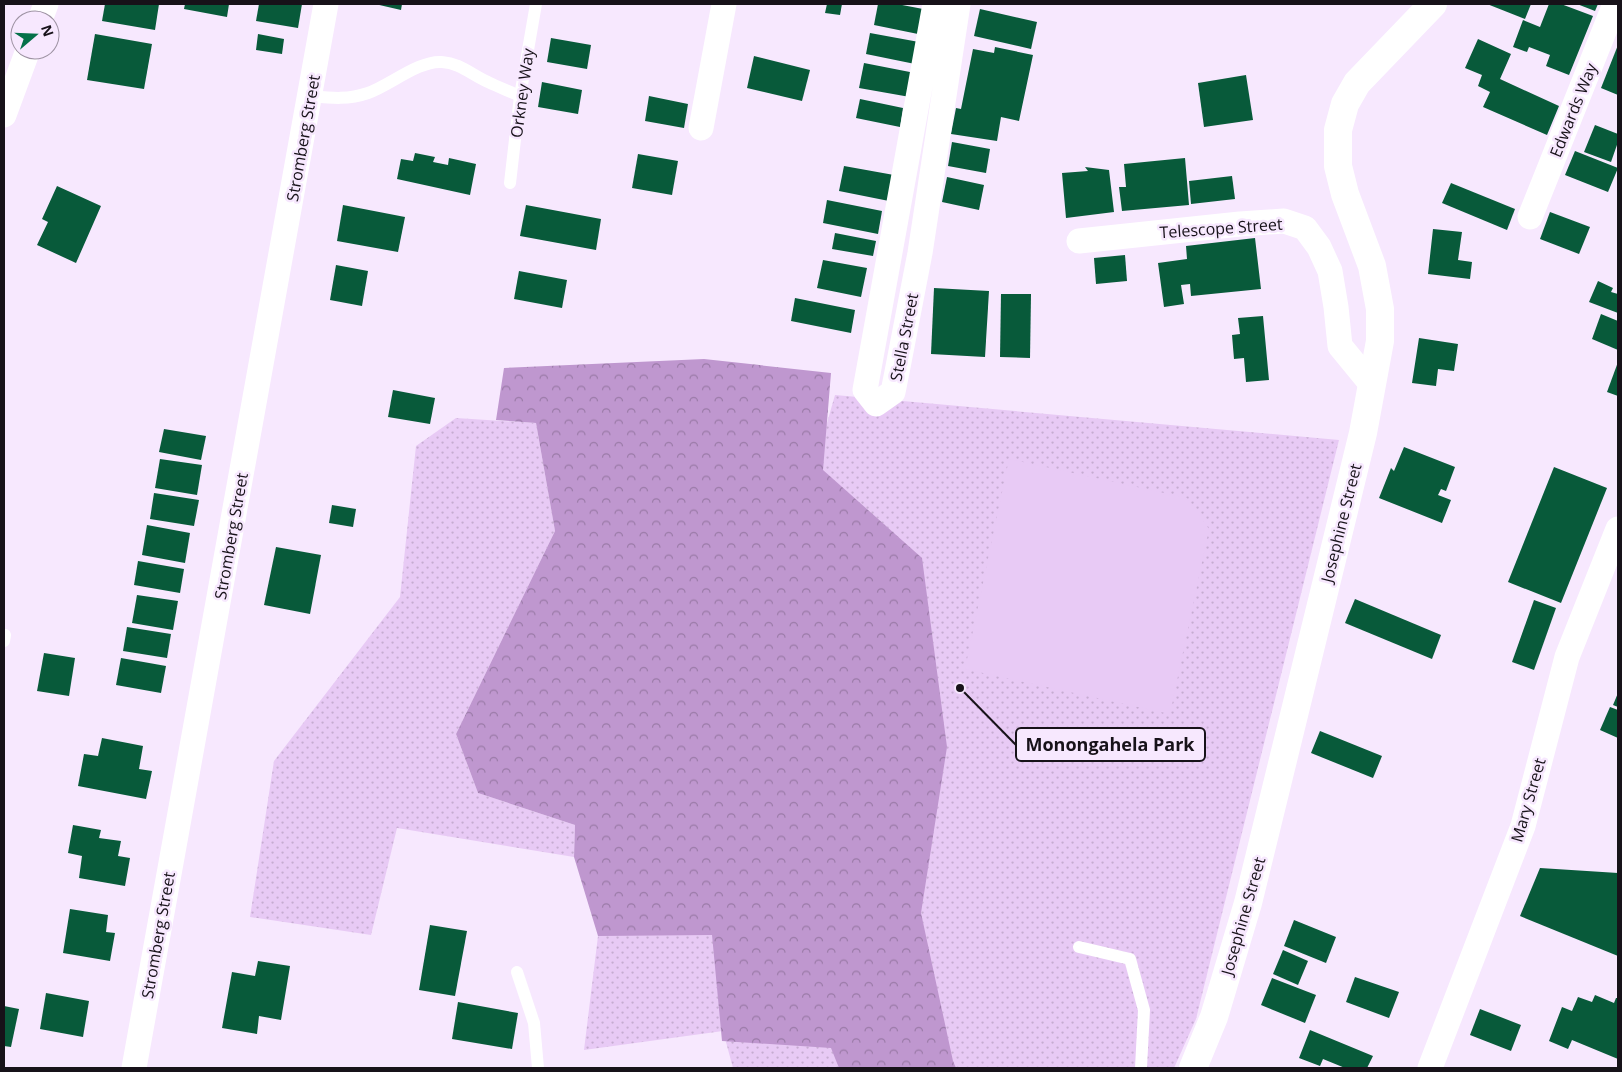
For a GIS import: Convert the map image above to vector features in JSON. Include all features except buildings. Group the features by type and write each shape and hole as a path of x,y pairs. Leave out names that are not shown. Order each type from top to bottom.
{"street":[{"name":"Stromberg Street","path":"134,1068 311,96 326,4"},
{"path":"701,128 724,4"},
{"name":"Stella Street","path":"935,4 866,390 876,404 893,392 920,253 958,4"},
{"name":"Josephine Street","path":"1193,1068 1214,1017 1248,903 1363,433 1380,341 1380,308 1372,266 1345,194 1338,166 1338,130 1344,104 1357,83 1433,4"},
{"name":"Edwards Way","path":"1530,217 1616,4"},
{"path":"4,115 24,60"},
{"name":"Telescope Street","path":"1079,241 1284,221 1305,228 1319,246 1330,271 1340,346 1372,385"},
{"name":"Mary Street","path":"1430,1068 1522,826 1567,657 1618,529"}],"lane":[{"name":"Orkney Way","path":"510,183 520,96 536,4"},
{"path":"311,96 341,99 370,93 408,73 440,62 452,63 486,82 520,96"},
{"path":"1079,947 1130,960 1144,1010 1141,1068"},
{"path":"517,972 534,1022 538,1068"}],"shaded area":[{"path":"835,395 1339,440 1196,1019 1174,1068 733,1068 723,1031 584,1050 598,936 827,423"},
{"path":"456,418 536,423 555,531 456,734 478,793 575,825 574,857 397,828 371,935 250,917 274,761 400,597 416,446"},
{"path":"1009,459 1187,498 1209,529 1170,714 965,669"}],"green space":[{"path":"704,359 831,373 823,470 922,558 947,747 921,913 956,1068 839,1068 831,1048 722,1041 712,935 598,936 574,857 575,825 478,793 456,734 555,531 536,423 496,420 504,368"}],"place":[{"name":"Monongahela Park","path":"960,688"}]}
